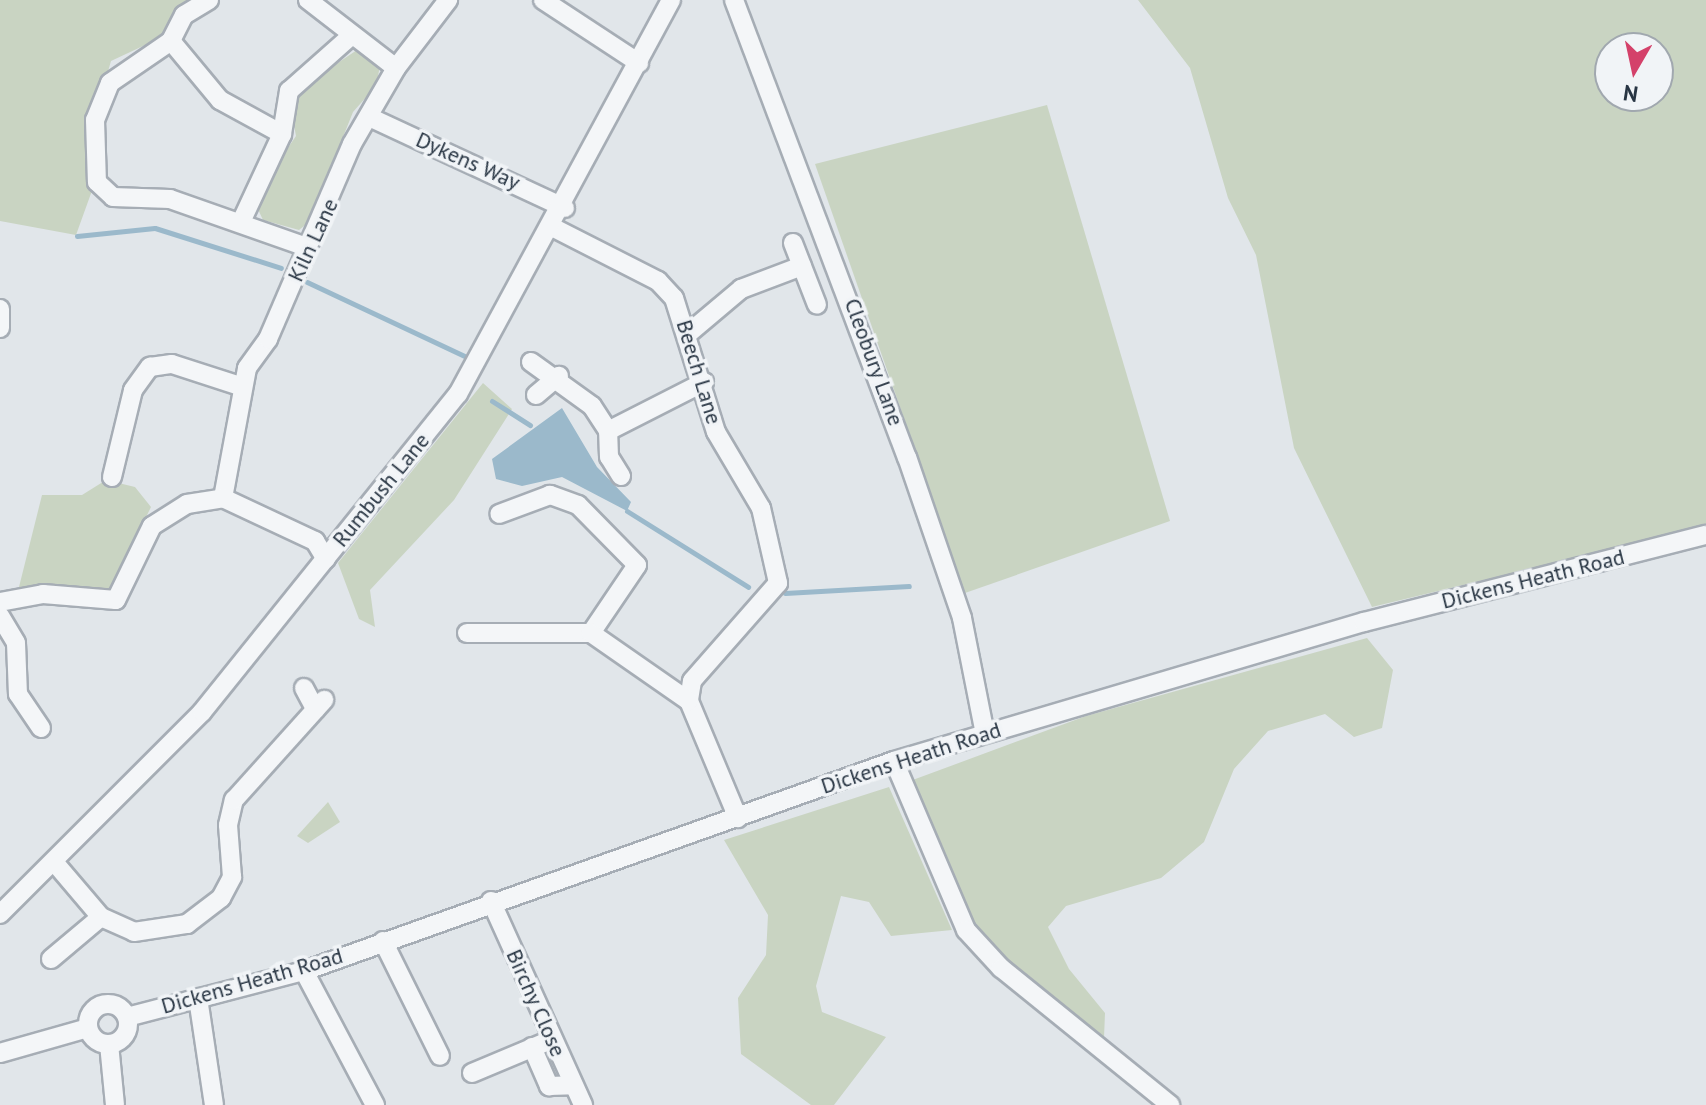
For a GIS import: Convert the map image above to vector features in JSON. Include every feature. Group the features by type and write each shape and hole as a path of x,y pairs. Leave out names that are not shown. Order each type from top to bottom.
{"street":[{"path":"209,0 184,15 171,41 110,83 95,120 97,182 113,197 170,199 219,221 241,222 306,247"},
{"path":"308,0 396,68"},
{"name":"Kiln Lane","path":"223,498 240,386 369,117 396,68 448,0"},
{"path":"543,0 639,63"},
{"name":"Rumbush Lane","path":"0,914 55,863 202,712 458,394 565,208 671,0"},
{"name":"Cleobury Lane","path":"734,0 907,457 962,618 985,734"},
{"path":"241,222 282,134 289,91 351,36"},
{"path":"171,41 220,100 282,134"},
{"name":"Dykens Way","path":"369,117 565,208"},
{"name":"Beech Lane","path":"554,228 658,281 690,332 716,432 756,492 773,590 692,681 689,701"},
{"path":"793,243 817,305"},
{"path":"690,332 741,289 802,266"},
{"path":"0,309 0,328"},
{"path":"172,364 177,345"},
{"path":"531,362 559,376 608,431 609,457 621,476"},
{"path":"112,477 139,379 150,367 172,364 240,386"},
{"path":"536,395 559,376"},
{"path":"608,431 704,382"},
{"path":"499,514 550,495 578,505 631,553 637,565 591,633"},
{"path":"0,602 43,594 127,598 152,526 187,504 223,498 289,525 315,541 326,559"},
{"name":"Dickens Heath Road","path":"127,1017 304,971 491,901 738,818 894,761 1364,622 1706,535"},
{"path":"0,616 16,643 18,694 41,728"},
{"path":"467,633 591,633 689,701 738,818"},
{"path":"55,863 101,917 134,932 160,933 187,924 221,898 232,877 228,825 234,800 320,704 304,688"},
{"path":"894,761 966,930 1001,968 1170,1105"},
{"name":"Birchy Close","path":"491,901 551,1040 583,1105"},
{"path":"51,959 101,917"},
{"path":"383,941 440,1056"},
{"path":"304,971 375,1105"},
{"path":"198,998 214,1105"},
{"path":"0,1053 88,1028 100,1006 118,1007 127,1017 125,1035 109,1044"},
{"path":"88,1028 109,1044 115,1105"},
{"path":"472,1073 551,1040"},
{"path":"532,1047 549,1086 573,1085"}],"green space":[{"path":"0,0 193,0 158,39 111,61 98,106 98,174 76,235 0,221"},
{"path":"1138,0 1706,0 1706,526 1372,607 1294,448 1256,255 1228,198 1190,68"},
{"path":"357,50 380,66 376,86 353,112 309,222 299,230 263,220 256,205 261,187 296,136 290,104 299,89"},
{"path":"1047,105 1170,521 965,593 815,164"},
{"path":"483,383 512,409 454,500 370,590 375,627 359,619 338,563"},
{"path":"106,480 135,487 151,507 107,596 19,587 42,495 82,495"},
{"path":"1367,638 1393,670 1382,728 1354,737 1325,714 1268,731 1234,769 1204,842 1161,878 1066,906 1048,927 1069,969 1105,1013 1104,1038 979,937 910,781 1086,716"},
{"path":"889,787 952,930 891,936 869,902 841,896 816,986 822,1012 886,1037 834,1105 811,1105 741,1054 738,998 766,955 768,915 724,840"},
{"path":"328,802 340,822 308,843 297,836"}],"water":[{"path":"562,408 597,467 631,502 627,511 562,477 522,486 496,479 492,459"}],"waterway":[{"path":"77,236 155,228 281,268"},
{"path":"307,282 464,356"},
{"path":"492,401 530,425"},
{"path":"627,511 748,587"},
{"path":"785,593 909,586"}]}
